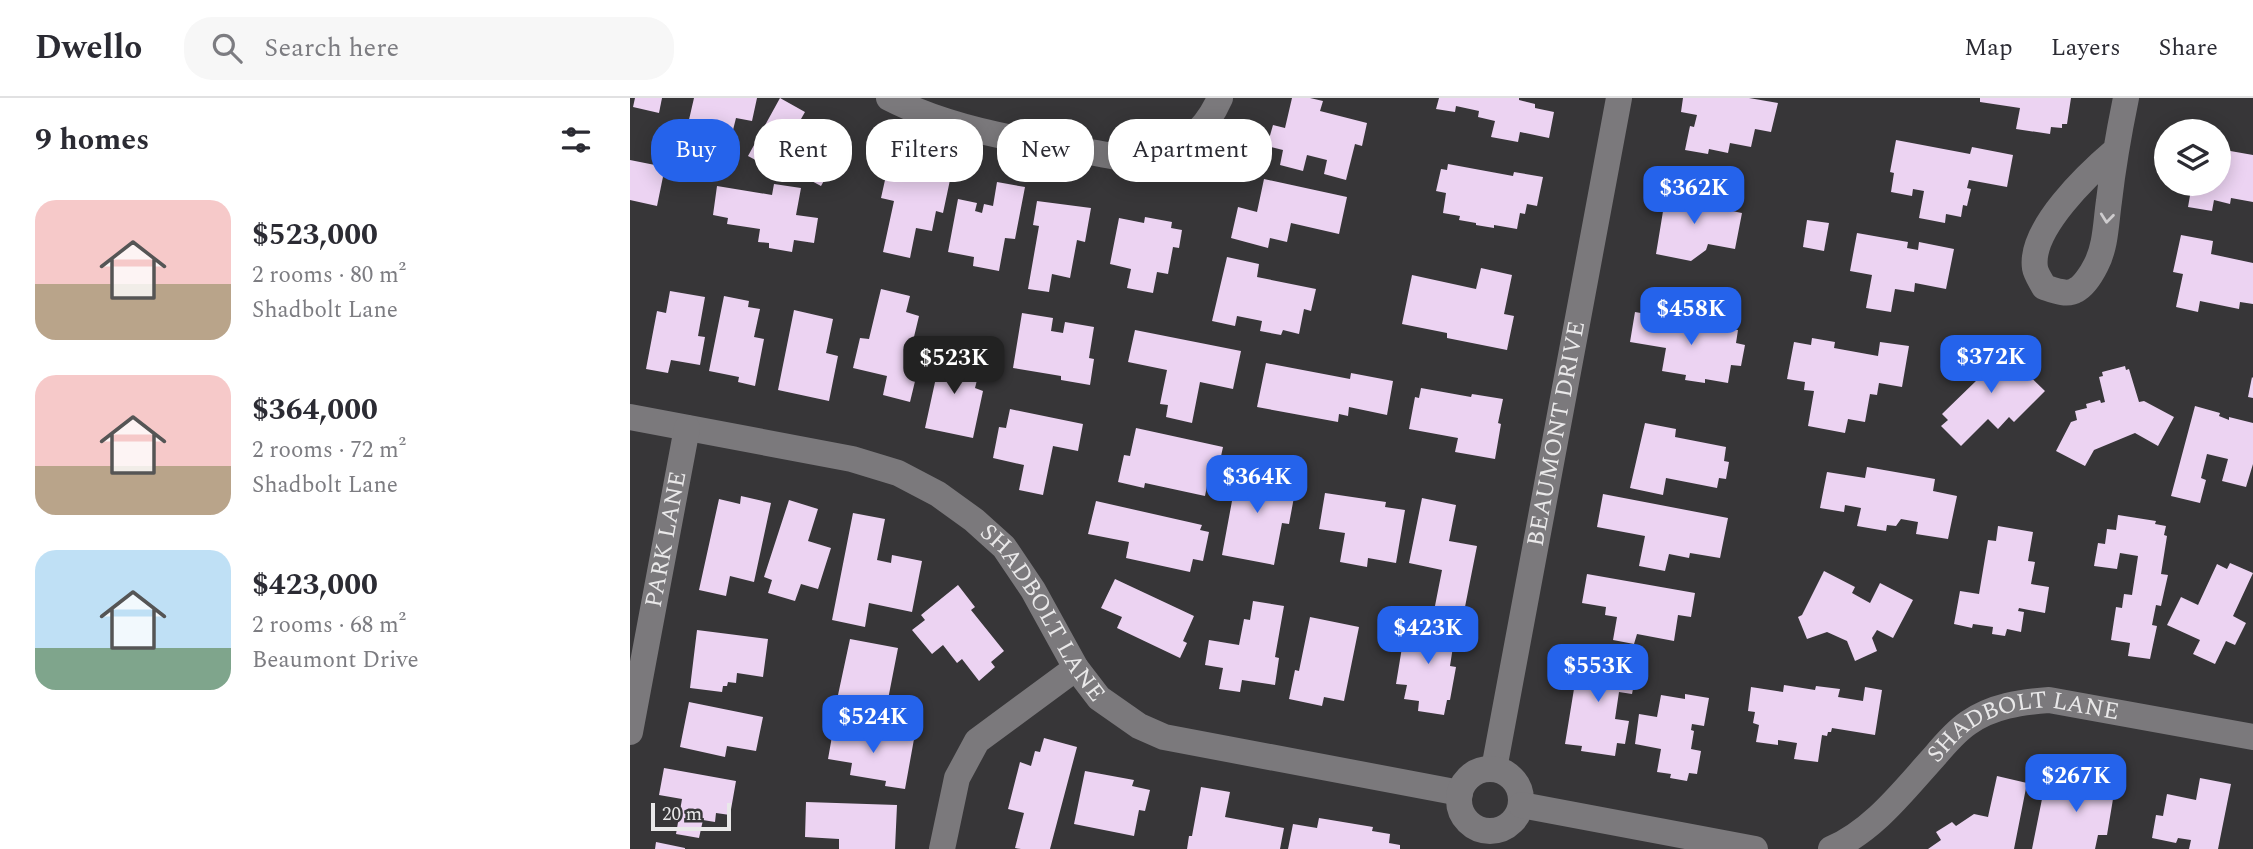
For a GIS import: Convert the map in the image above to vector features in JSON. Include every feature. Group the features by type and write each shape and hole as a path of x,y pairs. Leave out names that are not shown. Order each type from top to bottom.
{"street":[{"path":"889,98 908,108 981,131 1123,159 1145,159 1167,154 1186,142 1204,127 1220,98"},
{"name":"BEAUMONT DRIVE","path":"1494,769 1619,98"},
{"path":"2116,150 2081,182 2060,206 2046,229 2035,252 2035,270 2044,287 2059,292 2077,290 2097,263 2105,230 2126,98"},
{"name":"SHADBOLT LANE","path":"630,417 852,459 898,473 938,494 974,520 1004,547 1033,590 1076,668 1099,698 1139,726 1164,737 1460,793"},
{"name":"PARK LANE","path":"630,732 687,428"},
{"path":"943,849 957,778 977,741 1076,668"},
{"name":"SHADBOLT LANE","path":"1830,849 1862,832 1885,811 1950,739 1969,723 1994,710 2020,702 2049,700 2253,737"},
{"path":"1494,769 1512,778 1518,786 1521,805 1513,821 1507,826 1478,839 1463,816 1459,805 1460,793 1463,785 1476,772 1494,769"},
{"path":"1521,805 1755,849"}],"building":[{"path":"635,98 662,98 659,113 633,107"},
{"path":"694,98 757,98 752,121 736,118 689,119"},
{"path":"780,98 805,112 801,119 768,119"},
{"path":"1292,98 1323,101 1320,111 1367,123 1362,146 1355,144 1346,180 1324,174 1327,160 1307,155 1303,171 1280,165 1283,150 1272,147 1272,128 1273,125 1285,128"},
{"path":"1439,98 1519,98 1535,104 1535,108 1554,112 1549,138 1520,132 1518,142 1491,137 1495,121 1478,117 1479,111 1456,106 1455,112 1436,109"},
{"path":"1683,98 1749,98 1778,103 1771,132 1755,129 1751,147 1730,143 1728,153 1709,149 1708,154 1685,150 1690,126 1694,127 1697,115 1681,112"},
{"path":"1980,98 2071,98 2067,124 2062,124 2062,128 2051,127 2050,134 2016,129 2020,108 1980,102"},
{"path":"1896,140 1970,154 1972,147 2013,155 2007,187 1969,180 1967,188 1971,189 1967,206 1963,205 1961,217 1946,214 1945,223 1919,218 1924,191 1913,189 1912,196 1891,192 1894,173 1890,172"},
{"path":"754,145 754,159 748,156"},
{"path":"2231,151 2253,155 2253,202 2231,198 2230,204 2214,200 2212,211 2188,207 2190,196 2231,196"},
{"path":"630,160 651,164 651,182 662,182 657,206 630,200"},
{"path":"1448,164 1513,176 1514,172 1543,177 1537,206 1527,204 1525,214 1520,213 1517,229 1476,225 1459,220 1460,216 1443,213 1446,193 1436,191 1441,169 1447,170"},
{"path":"1272,181 1347,197 1339,234 1291,223 1287,242 1270,238 1268,248 1231,238 1238,207 1257,212 1263,182"},
{"path":"885,182 950,182 943,213 936,211 932,231 916,228 910,258 883,252 894,201 881,198"},
{"path":"997,182 1025,187 1015,239 1005,238 999,271 973,266 974,257 948,252 958,199 977,203 975,211 982,213 984,204 993,206"},
{"path":"774,184 801,188 796,215 818,218 814,243 794,240 792,252 769,248 769,243 758,242 760,229 727,224 728,218 713,215 717,186 772,195"},
{"path":"1667,187 1698,193 1696,204 1742,213 1735,249 1708,244 1706,250 1691,261 1656,254"},
{"path":"1037,201 1091,208 1085,242 1077,240 1070,278 1052,274 1049,292 1028,289 1039,226 1033,225"},
{"path":"1145,217 1172,222 1171,228 1182,230 1179,248 1173,247 1168,274 1157,272 1153,293 1127,288 1131,269 1110,264 1119,218 1144,223"},
{"path":"1807,220 1829,223 1824,251 1803,247"},
{"path":"1857,233 1908,242 1907,248 1918,250 1919,242 1954,249 1946,289 1915,283 1914,292 1895,289 1891,312 1866,308 1872,275 1850,271"},
{"path":"2181,235 2213,241 2211,254 2253,263 2253,304 2240,302 2239,309 2200,301 2198,312 2176,307 2183,274 2173,272"},
{"path":"1227,257 1259,264 1257,277 1316,289 1311,311 1304,309 1299,334 1283,330 1281,335 1260,331 1262,321 1237,316 1235,326 1212,321"},
{"path":"1481,268 1512,275 1504,314 1514,316 1507,350 1447,338 1447,333 1402,324 1412,275 1476,289"},
{"path":"881,289 910,296 906,312 919,316 913,341 924,344 910,402 883,395 887,376 853,368 860,338 869,339"},
{"path":"670,291 705,297 698,336 705,337 700,365 671,360 668,373 646,369 657,311 666,313"},
{"path":"724,296 749,301 748,307 760,309 754,337 764,339 755,386 738,382 739,377 709,371"},
{"path":"794,310 833,319 826,353 838,356 829,401 778,390"},
{"path":"1635,312 1738,330 1736,343 1745,345 1741,366 1731,365 1728,383 1705,379 1705,383 1685,380 1686,375 1662,371 1666,348 1630,342"},
{"path":"1022,313 1053,318 1051,331 1063,333 1065,322 1094,327 1089,358 1094,359 1090,385 1061,380 1061,376 1013,368"},
{"path":"1135,330 1241,351 1233,389 1200,382 1192,423 1166,417 1168,405 1160,404 1167,370 1128,362"},
{"path":"1812,338 1835,342 1834,348 1878,356 1880,342 1909,346 1902,387 1879,383 1877,395 1870,394 1865,422 1848,419 1845,433 1808,426 1814,391 1804,390 1805,382 1787,379 1794,342 1811,345"},
{"path":"944,341 959,345 956,357 971,360 968,374 978,376 975,388 983,391 973,438 925,428"},
{"path":"1989,341 2016,369 2019,366 2045,391 2014,422 2009,417 1998,429 1988,419 1961,446 1941,426 1948,420 1942,414 1978,379 1965,365"},
{"path":"1266,363 1350,379 1351,373 1393,381 1387,415 1349,407 1348,416 1339,414 1338,422 1257,407"},
{"path":"2125,366 2126,370 2129,369 2139,402 2144,401 2174,417 2158,446 2135,433 2094,450 2085,466 2056,451 2071,422 2077,420 2075,411 2087,408 2086,404 2100,400 2101,403 2105,402 2099,377 2103,376 2102,372"},
{"path":"2253,378 2253,398 2248,397"},
{"path":"1421,388 1471,397 1472,394 1503,399 1495,459 1455,452 1458,438 1409,429 1415,397 1419,398"},
{"path":"2195,406 2220,413 2219,416 2229,420 2229,417 2253,423 2253,464 2246,487 2222,481 2228,459 2207,454 2201,478 2206,480 2200,503 2171,496"},
{"path":"1010,409 1083,424 1078,451 1053,446 1043,495 1019,490 1024,465 993,458 999,427 1006,428"},
{"path":"1645,423 1676,429 1675,437 1726,447 1724,461 1729,462 1726,479 1719,478 1717,488 1666,478 1663,495 1630,488"},
{"path":"1136,428 1223,447 1214,488 1207,486 1205,496 1145,483 1144,488 1118,482 1124,455 1130,456"},
{"path":"1867,467 1935,479 1933,491 1957,496 1948,539 1916,534 1918,522 1901,519 1896,526 1887,525 1886,531 1857,526 1861,508 1845,505 1844,512 1820,508 1827,472 1865,478"},
{"path":"1231,468 1297,481 1289,524 1282,523 1274,565 1222,555 1232,501 1224,500"},
{"path":"1325,493 1386,502 1385,507 1405,510 1396,563 1368,558 1367,567 1340,562 1345,533 1319,529"},
{"path":"1603,494 1728,518 1720,558 1690,553 1689,558 1669,554 1665,571 1639,566 1645,536 1597,527"},
{"path":"741,496 771,503 754,582 730,576 726,596 699,590 719,499 740,504"},
{"path":"1422,498 1456,505 1449,541 1477,546 1463,617 1434,611 1442,570 1409,563"},
{"path":"789,500 818,509 808,541 831,548 818,589 801,584 795,601 768,593 772,580 764,577"},
{"path":"1096,501 1202,525 1200,530 1209,532 1203,561 1193,559 1190,572 1126,558 1129,542 1088,534"},
{"path":"853,513 885,519 877,560 891,563 892,555 922,561 912,612 869,603 865,627 832,620"},
{"path":"2118,515 2156,521 2155,524 2166,526 2161,574 2168,575 2161,606 2156,605 2152,625 2157,626 2150,659 2128,656 2130,643 2111,640 2116,607 2122,608 2124,594 2132,595 2138,556 2120,553 2117,569 2094,566 2098,543 2105,544 2107,529 2116,530"},
{"path":"1998,526 2033,532 2028,561 2035,562 2031,584 2049,587 2045,613 2019,608 2018,611 2024,612 2021,632 2007,629 2005,636 1992,634 1993,627 1973,624 1972,628 1954,624 1960,591 1979,594 1988,540 1996,541"},
{"path":"2230,563 2253,573 2233,616 2246,623 2235,645 2226,641 2215,664 2193,654 2200,640 2167,625 2181,597 2198,605 2217,564 2227,569"},
{"path":"1824,571 1855,587 1852,593 1870,603 1880,583 1913,600 1893,638 1877,630 1872,638 1877,651 1855,661 1847,641 1827,632 1807,639 1798,617 1802,615"},
{"path":"1587,574 1695,593 1691,617 1678,615 1674,641 1637,634 1634,644 1613,640 1617,617 1605,615 1606,607 1582,603"},
{"path":"1115,579 1194,616 1183,641 1187,643 1180,658 1117,628 1122,617 1101,608"},
{"path":"958,585 975,607 971,610 1004,651 991,662 995,667 979,681 962,659 957,663 943,645 932,654 912,630 925,620 921,615"},
{"path":"1253,601 1284,606 1275,657 1279,658 1275,685 1242,680 1240,692 1219,689 1223,668 1205,665 1209,640 1239,645 1244,619 1250,620"},
{"path":"1310,617 1359,627 1344,701 1324,697 1322,706 1289,699 1295,670 1299,671"},
{"path":"1418,621 1456,627 1450,666 1456,667 1450,700 1447,700 1444,715 1418,711 1419,701 1404,699 1407,685 1396,684 1406,623 1417,625"},
{"path":"697,630 768,639 763,677 737,673 736,683 728,682 727,686 723,686 722,692 690,688"},
{"path":"850,639 898,648 884,720 860,715 862,705 850,702 851,697 838,695"},
{"path":"1581,646 1606,650 1604,663 1637,669 1632,694 1619,692 1615,719 1629,721 1625,744 1617,743 1615,756 1581,751 1582,746 1565,744"},
{"path":"1784,685 1815,690 1816,686 1840,689 1838,697 1863,701 1865,687 1882,690 1875,735 1832,728 1827,736 1822,735 1818,762 1794,759 1797,743 1778,740 1778,745 1756,742 1759,725 1753,723 1755,712 1748,711 1751,687 1783,692"},
{"path":"1685,694 1709,698 1704,726 1692,724 1691,730 1694,731 1691,749 1701,751 1697,774 1689,773 1687,781 1670,778 1671,774 1657,772 1661,749 1635,744 1639,714 1657,717 1661,695 1685,699"},
{"path":"689,702 763,717 756,751 727,746 725,757 680,747"},
{"path":"834,725 914,739 905,789 885,786 886,781 850,775 852,763 828,759"},
{"path":"1044,738 1077,747 1050,849 1015,848 1024,813 1008,809 1020,762 1031,766 1035,751 1040,752"},
{"path":"2086,767 2117,775 2107,835 2098,835 2095,849 2032,849 2044,789 2080,795"},
{"path":"664,768 736,781 730,815 716,813 715,822 703,820 699,838 676,834 682,799 659,795"},
{"path":"1085,771 1134,780 1132,786 1150,790 1145,811 1139,810 1134,836 1074,824"},
{"path":"1997,776 2027,783 2014,849 1928,849 1941,840 1936,832 1952,822 1956,826 1974,814 1988,817"},
{"path":"2200,778 2231,784 2218,849 2189,849 2191,840 2178,838 2176,843 2152,838 2156,815 2163,816 2167,794 2196,800"},
{"path":"1201,787 1230,792 1225,817 1284,828 1280,849 1187,849"},
{"path":"806,802 897,805 895,849 839,849 839,839 805,837"},
{"path":"1319,818 1373,827 1372,831 1390,834 1389,843 1400,845 1400,849 1288,849 1293,824 1317,828"},
{"path":"656,842 685,848 685,849 655,849"}]}
